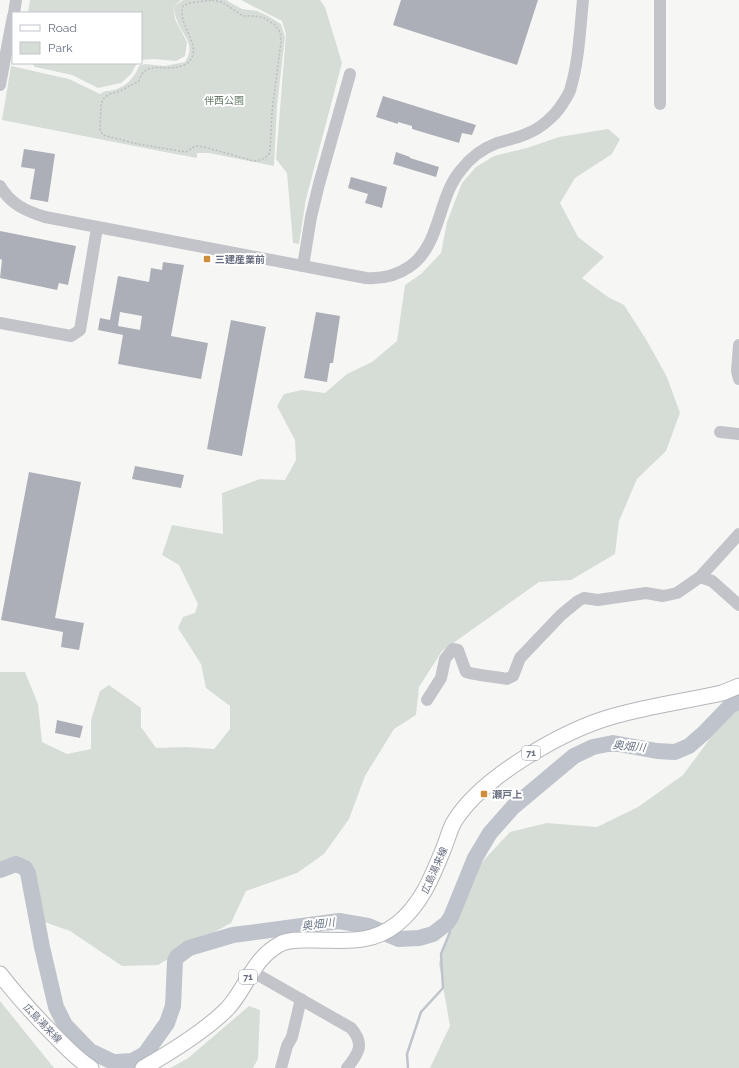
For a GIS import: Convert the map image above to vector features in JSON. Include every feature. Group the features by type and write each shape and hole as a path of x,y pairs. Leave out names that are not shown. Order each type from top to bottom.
{"main road":[{"name":"広島湯来線","path":"143,1068 210,1024 228,1007 251,971 265,956 281,944 298,940 357,941 374,937 399,923 421,898 458,817 492,781 525,756 571,732 613,716 722,693 739,686"},
{"name":"広島湯来線","path":"0,974 15,993 78,1060 91,1068"}],"street":[{"path":"14,12 16,0"},
{"path":"0,186 3,192 15,204 28,211 45,217 366,278 381,278 401,272 417,262 427,250 449,189 460,170 476,155 496,144 527,134 545,123 562,105 571,89 583,0"},
{"path":"660,0 660,104"},
{"path":"0,84 12,21"},
{"path":"303,266 311,217 319,184 350,74"},
{"path":"0,323 71,336 80,330 97,228"},
{"path":"739,345 737,371 739,379"},
{"path":"720,432 739,434"},
{"path":"427,700 441,678 445,659 453,649 458,650 466,672 497,676 507,679 513,676 520,658 561,615 578,601 584,598 598,600 646,593 663,596 677,593 700,577 739,534"},
{"path":"700,577 712,581 739,605"},
{"path":"251,971 351,1028 357,1035 360,1044 359,1054 347,1068"},
{"path":"281,1068 287,1046 292,1037 300,1000"}],"path":[{"path":"212,0 222,2 243,16 264,18 274,24 280,32 281,42 272,112 270,152 267,157 261,160 254,161 204,146 195,146 186,152 107,137 102,135 100,130 101,104 104,98 109,94 118,92 139,80 145,69 153,67 174,69 186,65 192,59 194,49 180,13 182,6 189,3 212,0"}],"green space":[{"path":"30,0 181,0 173,7 175,19 187,42 185,56 176,61 154,59 142,60 142,12 28,12"},
{"name":"伴西公園","path":"183,0 226,0 242,9 257,11 281,24 285,37 277,106 274,166 209,153 197,153 197,158 2,120 11,66 69,79 100,94 126,84 130,81 139,66 145,64 164,66 185,62 190,49 186,37 178,24 173,7"},
{"path":"241,0 320,0 325,7 342,63 306,199 299,244 293,243 287,173 276,159 286,34 282,21"},
{"path":"33,64 136,64 131,74 121,83 98,88 72,75 35,67"},
{"path":"608,129 620,139 612,154 575,178 560,203 578,237 604,257 582,278 608,297 624,305 647,341 667,377 680,413 666,451 637,479 619,521 615,554 571,580 539,582 442,651 419,687 416,715 394,729 365,776 349,819 324,854 297,873 246,891 231,923 158,965 122,966 70,931 39,920 34,880 16,860 0,862 0,672 25,672 38,704 42,742 67,754 91,749 91,720 100,691 109,685 141,708 141,727 156,748 186,747 214,749 230,729 230,706 206,688 201,664 178,628 183,617 195,613 198,604 179,565 162,555 172,525 223,534 222,493 260,479 285,480 296,460 295,440 277,406 284,394 302,390 325,393 347,374 372,362 397,341 405,285 421,274 441,253 447,222 462,183 476,167 494,156 527,148 559,137"},
{"path":"739,705 739,1068 430,1068 450,1026 439,963 461,897 481,863 510,832 547,823 597,827 638,807 683,775 732,709"},
{"path":"0,1001 54,1068 0,1068"},
{"path":"249,1006 260,1010 258,1059 253,1068 170,1068 187,1059"}],"building":[{"path":"401,0 538,0 517,65 393,25"},
{"path":"383,96 476,125 472,135 462,133 459,143 412,129 412,126 398,122 398,124 376,117"},
{"path":"24,149 55,154 48,202 30,199 35,169 21,167"},
{"path":"396,152 439,167 436,177 393,164"},
{"path":"351,177 387,187 382,208 365,203 368,194 348,188"},
{"path":"0,231 76,246 68,285 59,283 57,290 0,278 2,260 0,259"},
{"path":"163,262 184,265 171,336 208,343 201,379 118,364 123,335 98,330 100,318 110,320 118,276 149,282 151,268 162,270","holes":["120,312 142,316 140,330 118,326"]},
{"path":"316,312 340,316 333,363 330,363 327,382 304,378"},
{"path":"231,320 266,327 242,456 207,449"},
{"path":"135,466 184,475 181,488 132,479"},
{"path":"29,472 81,482 55,618 84,623 79,650 61,647 63,632 1,620"},
{"path":"57,720 83,726 80,738 55,733"}],"waterway":[{"name":"奥畑川","path":"0,870 16,864 25,868 28,873 42,947 56,1007 65,1025 90,1051 113,1062 132,1061 145,1054 167,1023 173,1006 175,961 177,957 189,948 233,935 339,921 368,926 399,939 419,938 433,934 447,923 451,917 475,858 490,833 513,807 574,756 593,747 613,743 657,751 675,752 689,746 730,706 739,701"},
{"path":"408,1068 407,1054 421,1012 443,988 441,954 450,932 447,923"}],"place":[{"name":"三建産業前","path":"207,259"},
{"name":"瀬戸上","path":"484,794"}]}
